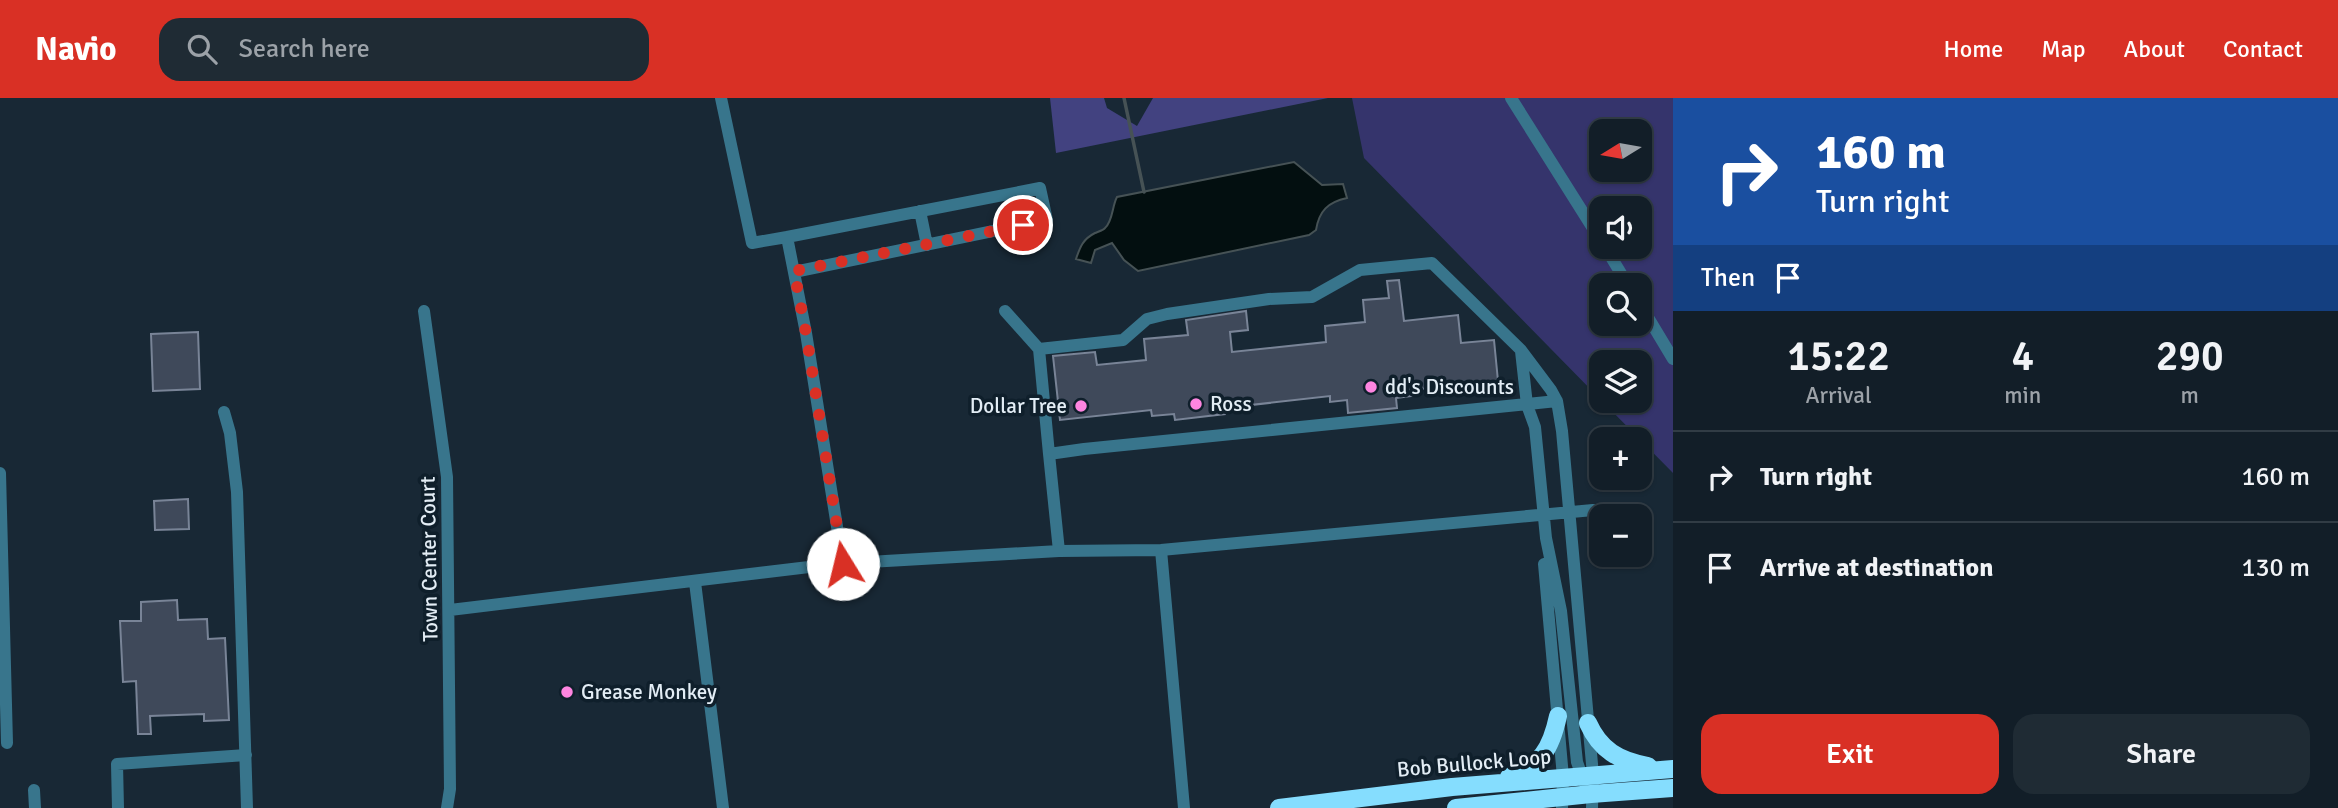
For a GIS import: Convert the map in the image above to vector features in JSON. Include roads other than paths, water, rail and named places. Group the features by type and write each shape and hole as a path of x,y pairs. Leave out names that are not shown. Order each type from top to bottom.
{"highway":[{"path":"1486,784 1518,773 1538,761 1553,738 1558,716"},
{"path":"1588,723 1594,737 1616,757 1635,764 1671,769"},
{"name":"Bob Bullock Loop","path":"1279,808 1486,784 1671,769"},
{"path":"1614,808 1635,795 1666,789"},
{"name":"Bob Bullock Loop","path":"1456,808 1592,801 1666,789"},
{"path":"1497,804 1524,808"}],"street":[{"path":"721,98 752,243 1040,188 1047,220 794,271"},
{"path":"1511,98 1589,222"},
{"path":"920,211 927,244"},
{"path":"787,237 806,333 843,564"},
{"path":"1039,349 1123,340 1147,319 1167,314 1269,299 1312,297 1360,270 1432,263 1521,350 1551,390 1556,401 1562,430 1588,723 1579,776 1561,802"},
{"name":"Town Center Court","path":"424,311 447,477 450,610 450,789 447,808"},
{"path":"1005,311 1039,349 1059,551"},
{"path":"1652,324 1673,359"},
{"path":"1521,350 1527,405 1535,427 1550,561 1561,611 1579,776"},
{"path":"1049,454 1556,401"},
{"path":"224,412 230,433 237,492 247,808"},
{"path":"0,473 7,743"},
{"path":"450,610 843,564 1059,551 1161,550 1589,510"},
{"path":"1543,515 1543,553 1558,716 1579,776 1592,801"},
{"path":"1161,550 1184,808"},
{"path":"695,582 723,808"},
{"path":"118,808 117,764 246,755"},
{"path":"34,790 35,808"}],"waterway":[{"path":"1124,98 1144,192"}],"place":[{"name":"dd's Discounts","path":"1371,387"},
{"name":"Ross","path":"1196,404"},
{"name":"Dollar Tree","path":"1081,406"},
{"name":"Grease Monkey","path":"567,692"}]}
